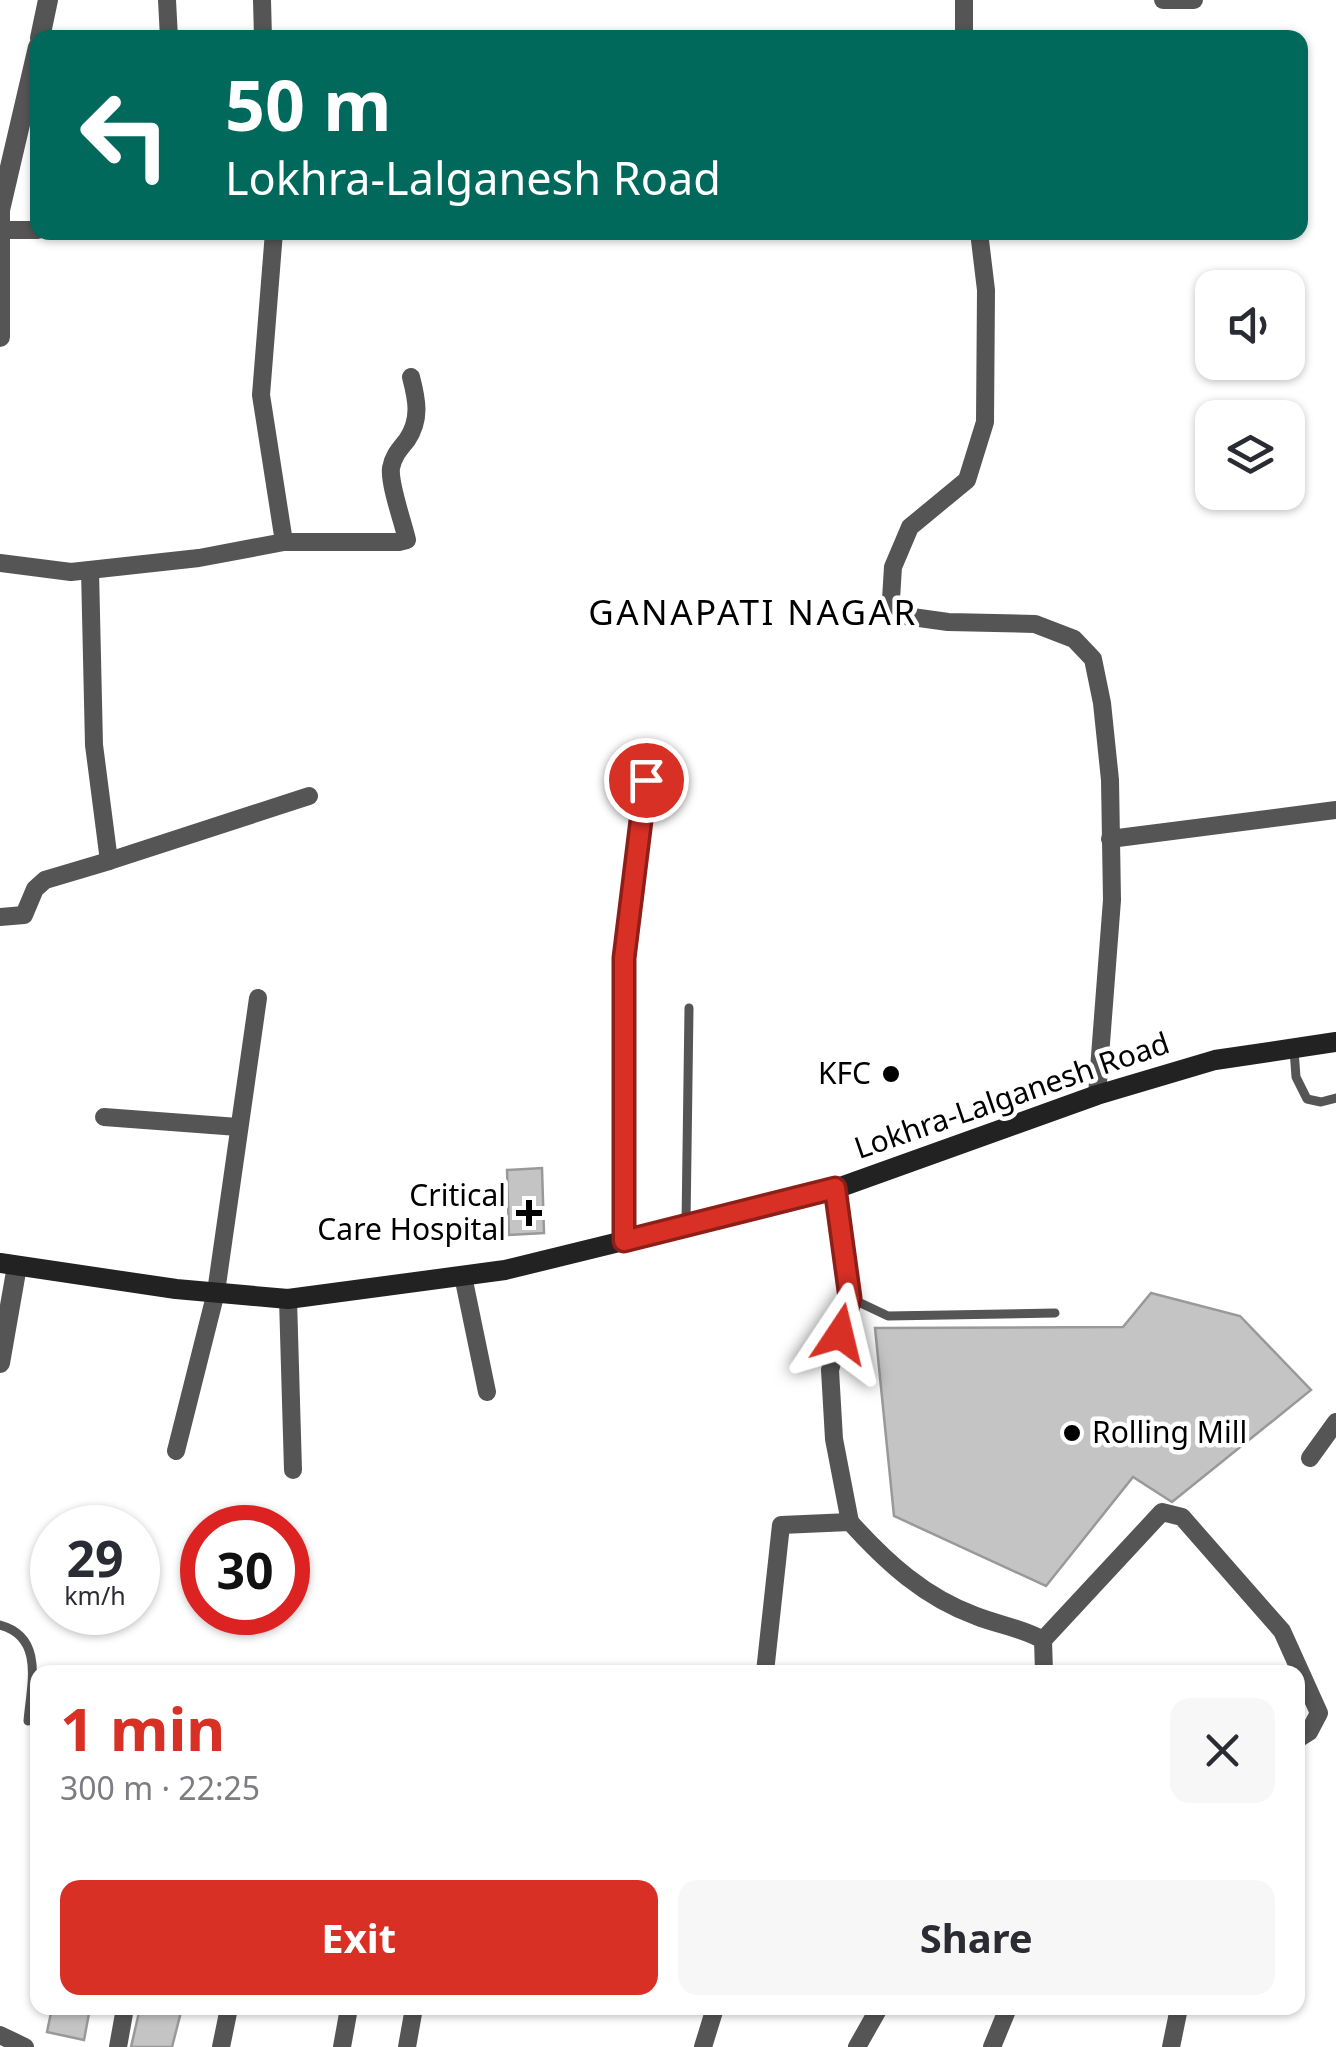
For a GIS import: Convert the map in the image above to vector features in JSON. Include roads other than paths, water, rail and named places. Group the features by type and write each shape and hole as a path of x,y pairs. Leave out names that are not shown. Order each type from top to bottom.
{"main road":[{"name":"Lokhra-Lalganesh Road","path":"8,1265 288,1299 504,1270 835,1188 1097,1094 1214,1060 1336,1042"}],"street":[{"path":"42,30 48,0"},
{"path":"167,0 169,30"},
{"path":"262,0 263,30"},
{"path":"964,0 964,30"},
{"path":"1162,0 1194,0"},
{"path":"0,333 0,210 30,81"},
{"path":"0,230 30,230"},
{"path":"273,240 261,394 284,542"},
{"path":"980,240 986,290 985,422 966,480 910,526 892,567 891,599 904,616 948,622 1035,624 1074,639 1094,660 1108,761 1112,900 1097,1094"},
{"path":"0,563 71,572 199,558 284,542 407,540 390,471 416,418 418,403 411,377"},
{"path":"90,570 94,745 109,861"},
{"path":"624,1241 624,958 646,780"},
{"path":"0,917 24,915 35,889 45,880 309,796"},
{"path":"1110,839 1336,810"},
{"path":"176,1451 216,1292 258,998"},
{"path":"104,1118 238,1127"},
{"path":"835,1188 850,1298 830,1370 834,1439 850,1522 886,1562 937,1600 1044,1640"},
{"path":"0,1363 8,1265"},
{"path":"462,1276 486,1392"},
{"path":"288,1299 294,1470"},
{"path":"1310,1458 1336,1422"},
{"path":"1044,1665 1044,1640 1162,1512 1182,1517 1282,1631 1298,1665"},
{"path":"766,1665 781,1524 850,1522"},
{"path":"1305,1681 1319,1712 1305,1734"},
{"path":"118,2047 124,2015"},
{"path":"221,2047 227,2015"},
{"path":"342,2047 348,2015"},
{"path":"407,2047 413,2015"},
{"path":"703,2047 712,2015"},
{"path":"857,2047 875,2015"},
{"path":"992,2047 1005,2015"},
{"path":"1171,2047 1178,2015"},
{"path":"0,2035 25,2047"}],"lane":[{"path":"686,1226 689,1008"},
{"path":"1294,1048 1296,1077 1307,1100 1336,1098"},
{"path":"850,1298 888,1316 1055,1312"},
{"path":"0,1625 27,1640 32,1665"},
{"path":"28,1721 30,1692"}],"place":[{"name":"KFC","path":"891,1074"},
{"name":"Critical Care Hospital","path":"529,1213"},
{"name":"Rolling Mill","path":"1072,1433"}],"district":[{"name":"GANAPATI NAGAR","path":"753,613"}]}
